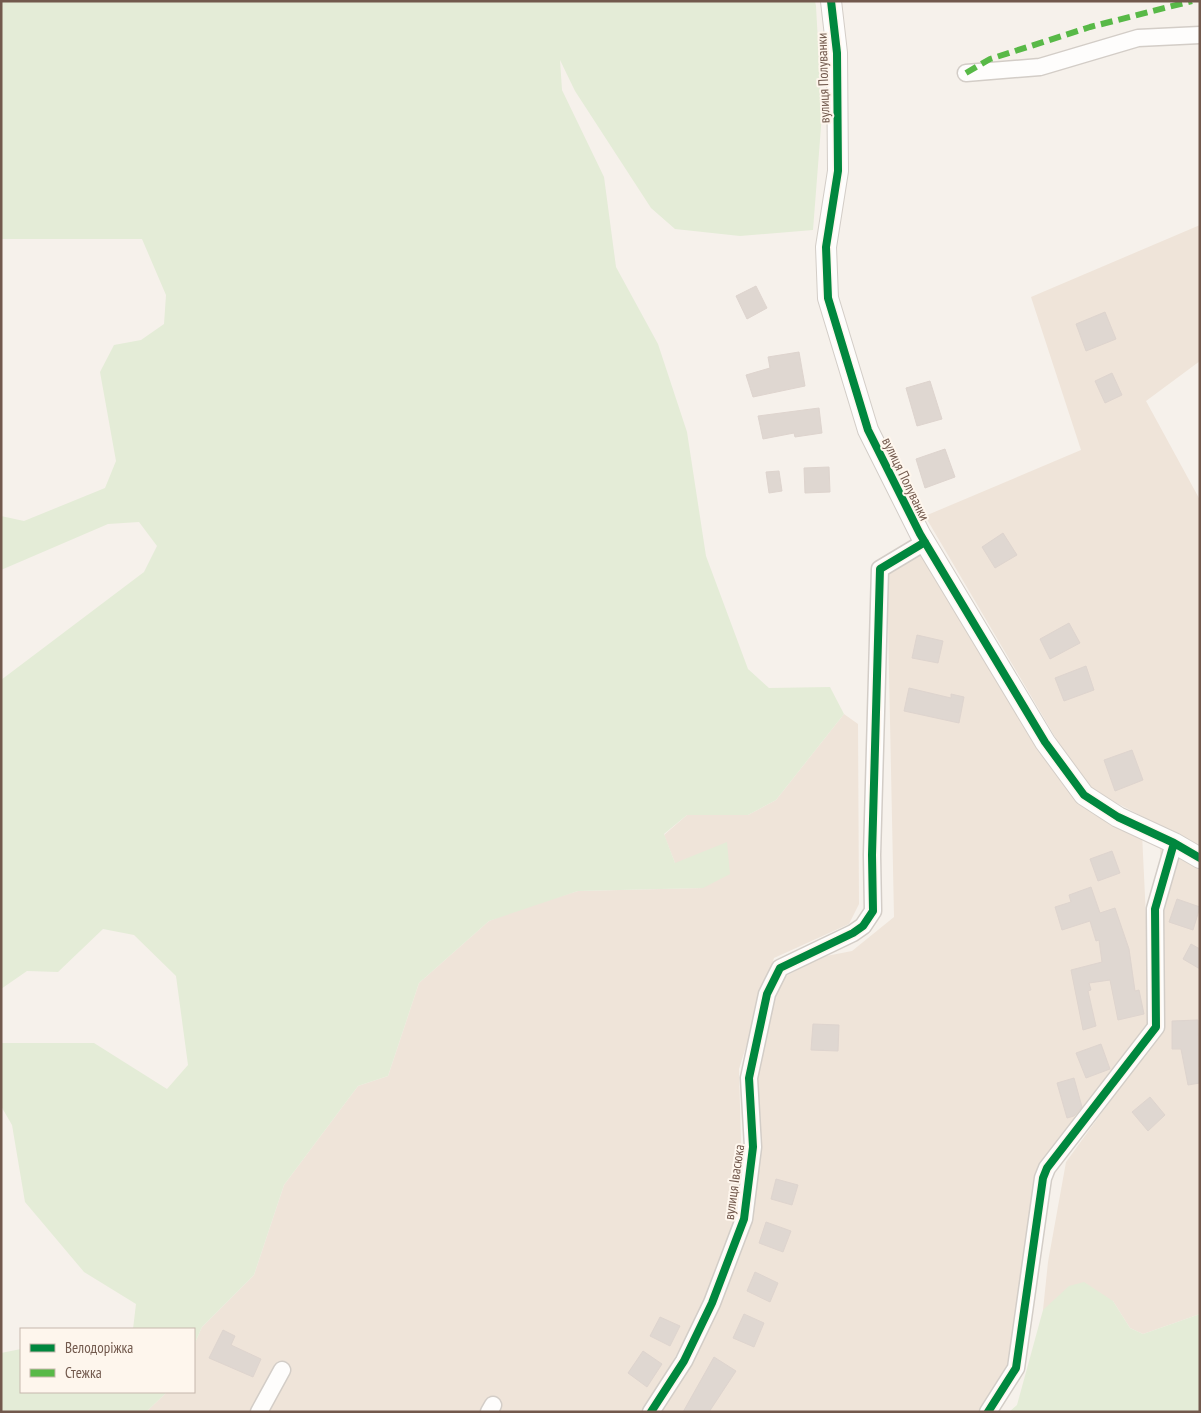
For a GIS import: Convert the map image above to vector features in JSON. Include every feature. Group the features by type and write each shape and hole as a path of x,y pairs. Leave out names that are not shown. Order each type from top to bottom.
{"street":[{"name":"вулиця Полуванки","path":"831,1 837,52 838,171 826,247 828,298 868,430 925,542 1044,742 1084,795 1118,817 1174,843 1200,858"},
{"path":"966,73 1040,67 1138,38 1200,35"},
{"name":"вулиця Івасюка","path":"651,1412 684,1361 712,1303 744,1219 753,1147 749,1078 767,994 780,968 853,933 863,926 873,911 872,855 880,568 925,542"},
{"path":"988,1412 1016,1368 1043,1178 1047,1168 1156,1027 1155,909 1174,843"},
{"path":"259,1412 282,1370"}],"shaded area":[{"path":"1200,225 1200,361 1146,401 1200,500 1200,848 1084,786 925,516 1081,450 1031,297"},
{"path":"922,551 1042,756 1080,803 1142,833 1151,1024 1043,1169 1011,1365 983,1412 658,1412 750,1219 755,1079 773,998 786,976 821,957 852,951 894,917 887,573"},
{"path":"844,714 858,724 859,904 849,924 774,958 739,1069 741,1142 738,1209 726,1251 706,1304 643,1412 146,1412 166,1393 195,1393 195,1343 202,1327 254,1275 284,1185 358,1086 388,1076 419,983 489,921 519,909 578,891 703,888 675,863 664,835 687,815 748,815 776,800"},
{"path":"1160,847 1200,870 1200,1314 1143,1334 1130,1328 1113,1301 1043,1310 1048,1262 1066,1162 1156,1038 1162,1019"}],"green space":[{"path":"1,1 815,1 822,114 813,230 740,236 675,229 651,208 575,91 560,60 562,90 604,177 616,267 658,344 687,432 706,556 748,669 769,688 830,687 844,714 776,800 748,815 687,815 664,834 675,863 727,842 730,874 703,888 578,891 489,921 419,983 388,1076 358,1086 284,1185 254,1275 202,1327 195,1343 195,1328 133,1328 136,1304 84,1272 25,1202 12,1125 1,1106 1,1043 94,1043 167,1089 188,1065 176,976 134,935 103,929 58,972 27,971 1,989 1,680 144,572 157,546 139,522 108,524 1,570 1,516 24,521 105,488 116,461 100,372 114,345 141,340 164,324 166,295 142,239 1,239"},
{"path":"1084,1282 1113,1301 1130,1328 1143,1334 1200,1314 1200,1412 1009,1412 1017,1405 1043,1310 1069,1286"},
{"path":"20,1349 20,1393 166,1393 146,1412 1,1412 1,1353"}],"building":[{"path":"756,286 767,308 747,319 736,296"},
{"path":"1105,312 1116,339 1086,351 1076,324"},
{"path":"799,352 805,386 753,397 746,375 770,368 768,357"},
{"path":"1112,373 1122,395 1105,403 1095,381"},
{"path":"930,381 942,419 917,426 906,388"},
{"path":"819,408 822,433 795,437 794,433 763,439 758,416"},
{"path":"945,449 955,477 925,488 916,459"},
{"path":"829,467 830,492 805,493 804,468"},
{"path":"779,471 782,491 769,493 766,472"},
{"path":"1003,533 1017,555 995,568 982,547"},
{"path":"1069,623 1080,643 1050,659 1040,639"},
{"path":"917,635 943,641 938,663 912,658"},
{"path":"1086,666 1094,690 1064,701 1055,678"},
{"path":"909,688 951,698 951,694 964,697 959,723 904,711"},
{"path":"1132,750 1143,780 1115,791 1104,760"},
{"path":"1112,851 1120,873 1098,881 1090,859"},
{"path":"1091,887 1100,913 1115,908 1129,949 1135,991 1139,990 1144,1014 1118,1020 1110,980 1089,983 1091,990 1088,991 1096,1026 1083,1030 1071,970 1102,962 1099,940 1096,941 1090,921 1062,930 1055,907 1071,902 1069,895"},
{"path":"1177,899 1200,907 1193,930 1169,922"},
{"path":"1191,944 1200,949 1200,969 1183,959"},
{"path":"1198,1020 1200,1083 1188,1085 1181,1049 1172,1049 1172,1021"},
{"path":"813,1024 839,1025 838,1051 811,1050"},
{"path":"1101,1044 1110,1069 1086,1078 1076,1053"},
{"path":"1074,1078 1082,1107 1074,1116 1067,1118 1057,1083"},
{"path":"1150,1097 1165,1115 1148,1131 1132,1112"},
{"path":"776,1179 798,1185 792,1205 771,1199"},
{"path":"766,1222 791,1231 783,1252 759,1243"},
{"path":"755,1272 778,1283 770,1302 747,1291"},
{"path":"744,1314 764,1323 754,1347 733,1338"},
{"path":"660,1317 680,1326 670,1346 650,1336"},
{"path":"223,1330 235,1336 231,1345 261,1359 253,1377 209,1358"},
{"path":"643,1351 662,1364 647,1387 628,1373"},
{"path":"714,1357 736,1371 709,1412 683,1412"}],"marked path":[{"path":"966,73 990,59 1090,27 1192,1"}],"cycle path":[{"path":"831,1 837,53 838,171 826,247 828,298 868,430 920,534 1045,742 1084,795 1118,817 1174,843 1200,858"},
{"path":"651,1412 684,1361 712,1303 744,1219 753,1147 749,1078 767,994 780,968 853,933 863,926 873,911 872,855 880,569 925,542"},
{"path":"988,1412 1016,1368 1043,1178 1047,1168 1156,1027 1155,909 1174,843"}]}
